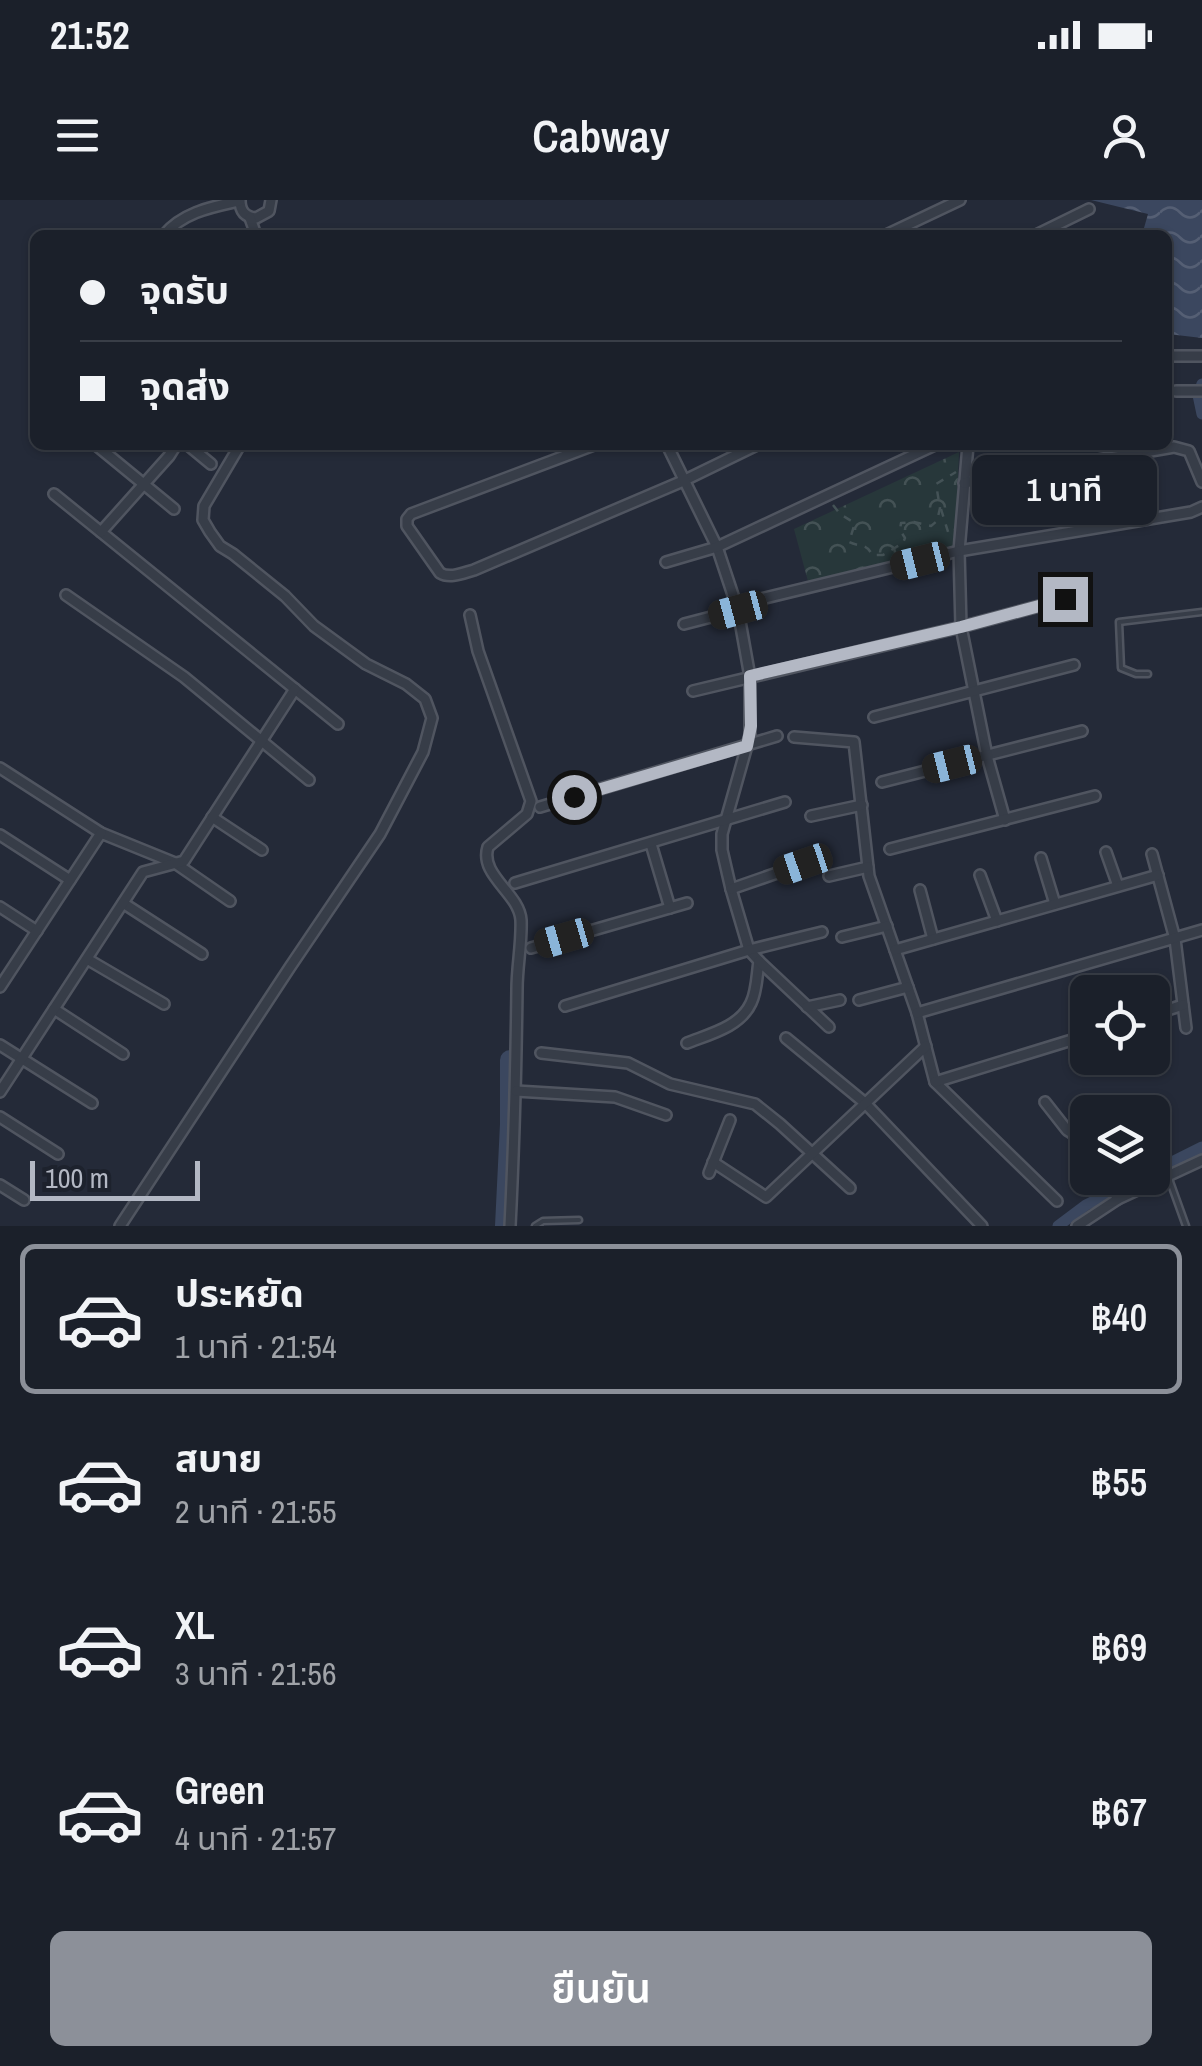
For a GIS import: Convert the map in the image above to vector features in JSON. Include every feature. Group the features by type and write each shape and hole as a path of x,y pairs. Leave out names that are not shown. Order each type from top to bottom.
{"street":[{"path":"168,230 196,211 239,200 254,230"},
{"path":"250,218 265,215 271,200"},
{"path":"905,230 960,200"},
{"path":"1046,230 1089,209"},
{"path":"1174,356 1197,356"},
{"path":"1179,391 1202,392"},
{"path":"1172,447 1188,451 1202,480"},
{"path":"102,450 174,509"},
{"path":"101,532 173,450"},
{"path":"194,450 212,464"},
{"path":"120,1226 380,834 423,752 432,718 425,699 340,647 285,596 220,546 203,520 204,506 237,450"},
{"path":"581,450 410,514 407,526 436,569 446,576 474,570 746,450"},
{"path":"668,450 717,547 737,608 750,676 751,726 724,820 722,850 731,889 750,950 828,1026"},
{"path":"666,562 717,547 924,450"},
{"path":"967,450 956,552 961,627 1006,820"},
{"path":"964,483 1156,450"},
{"path":"54,494 338,724"},
{"path":"684,624 956,552 1202,507"},
{"path":"66,595 184,677 309,780"},
{"path":"693,691 1065,599"},
{"path":"470,614 478,651 530,801 527,814 485,852 488,866 521,917 510,1226"},
{"path":"874,717 1074,665"},
{"path":"0,1092 143,872 184,860 295,689"},
{"path":"882,782 1082,731"},
{"path":"540,807 777,736"},
{"path":"794,737 854,742 869,876 917,1013 936,1082 1057,1201"},
{"path":"0,768 102,832 174,863 230,901"},
{"path":"890,848 1095,796"},
{"path":"515,883 785,802"},
{"path":"811,816 862,804"},
{"path":"212,818 262,850"},
{"path":"2,979 102,832"},
{"path":"0,835 70,880"},
{"path":"651,844 670,908"},
{"path":"1106,852 1118,886"},
{"path":"1152,854 1174,939 1186,1028"},
{"path":"1041,858 1055,904"},
{"path":"731,889 803,864"},
{"path":"830,876 868,867"},
{"path":"980,875 997,921"},
{"path":"896,950 1158,875"},
{"path":"920,890 933,939"},
{"path":"531,948 688,902"},
{"path":"122,903 202,954"},
{"path":"0,907 37,931"},
{"path":"842,937 887,926"},
{"path":"917,1013 1202,930"},
{"path":"565,1006 822,932"},
{"path":"87,958 164,1004"},
{"path":"687,1042 726,1028 746,1011 753,997 759,961"},
{"path":"859,1000 908,986"},
{"path":"808,1006 840,1000"},
{"path":"1170,1010 1183,1006"},
{"path":"54,1009 123,1054"},
{"path":"786,1038 865,1103 982,1226"},
{"path":"936,1082 1070,1041"},
{"path":"0,1044 92,1103"},
{"path":"730,1120 712,1167 766,1197 926,1046"},
{"path":"541,1053 628,1063 670,1084 754,1104 850,1188"},
{"path":"516,1091 615,1097 666,1115"},
{"path":"1046,1102 1070,1132"},
{"path":"0,1117 58,1154"},
{"path":"1170,1175 1202,1160"},
{"path":"0,1185 24,1200"},
{"path":"1077,1226 1121,1195"}],"lane":[{"path":"1148,674 1122,668 1119,622 1202,612"},
{"path":"1170,1182 1186,1226"},
{"path":"536,1226 579,1220"}],"path":[{"path":"956,552 936,484 965,469"},
{"path":"827,496 840,514 853,522 849,542 863,544 872,555 882,555 903,544 900,523 931,526 938,521 940,508"}],"green space":[{"path":"959,452 955,546 809,585 794,529"}],"water":[{"path":"1091,200 1202,200 1202,338 1172,334 1172,230 1143,230 1148,214"}],"waterway":[{"path":"1202,384 1198,395 1202,414"},
{"path":"505,1226 510,1060"},
{"path":"1170,1163 1202,1147"},
{"path":"1058,1226 1106,1195"}],"route":[{"path":"574,797 747,746 751,726 750,676 1065,599"}]}
